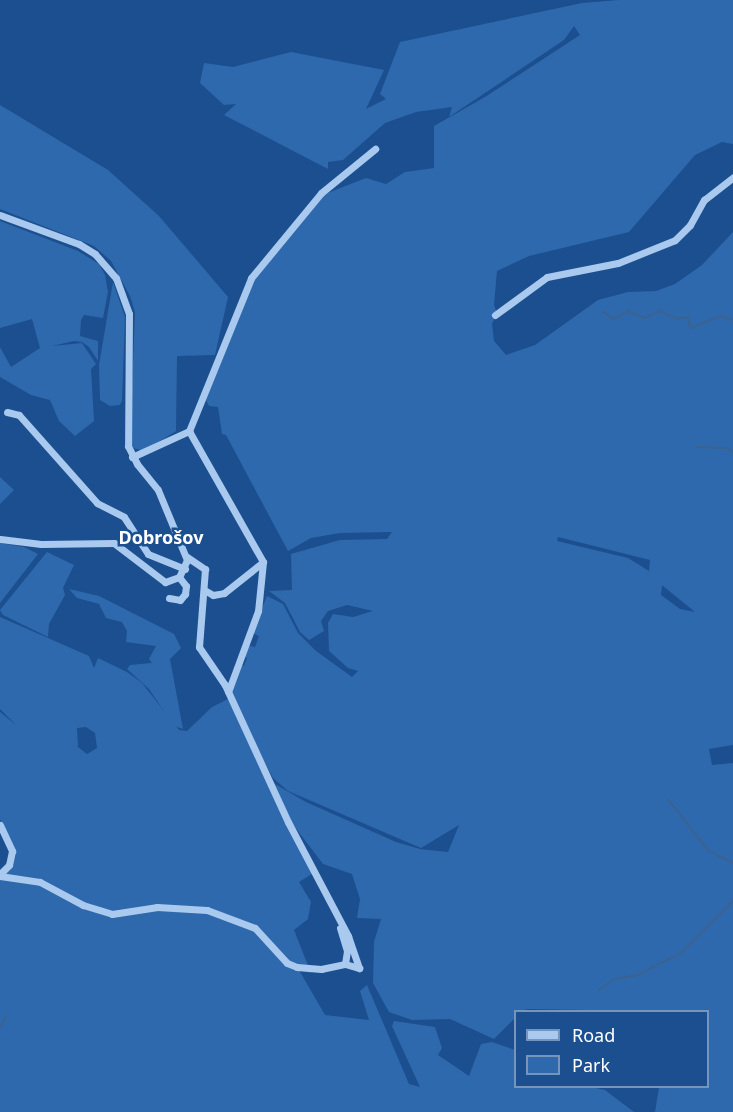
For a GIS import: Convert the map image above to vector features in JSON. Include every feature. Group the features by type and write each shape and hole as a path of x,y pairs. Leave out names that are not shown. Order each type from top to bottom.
{"street":[{"path":"132,458 189,431 251,278 321,193 375,149"},
{"path":"495,315 547,277 618,263 675,240 690,225 704,200 733,177"},
{"path":"0,215 84,246 116,278 129,314 127,442 132,458 158,490 187,557 185,569 179,577 162,580 114,543 41,544 0,539"},
{"path":"8,412 20,415 97,503 124,517 148,554 185,569"},
{"path":"189,431 263,562 258,611 228,692"},
{"path":"0,875 39,882 105,913 126,915 156,907 207,910 255,928 287,963 297,967 321,969 345,964 359,968 228,692 199,647 198,621 209,593 205,569 187,557"},
{"path":"209,593 230,590 263,562"},
{"path":"169,598 180,600 185,594 186,586 179,577"},
{"path":"0,825 12,851 9,865 0,875"},
{"path":"338,920 347,951 345,964"}],"green space":[{"path":"619,0 733,0 733,144 722,142 695,155 629,232 529,256 497,271 494,305 497,313 492,324 494,341 506,355 535,345 598,300 628,292 656,291 675,284 702,265 733,232 733,745 709,749 712,765 733,763 733,1112 655,1112 659,1088 709,1088 709,1010 514,1010 514,1019 494,1039 450,1019 412,1020 389,1012 373,983 374,942 381,919 357,918 360,899 352,874 323,864 291,822 275,784 306,802 396,842 420,849 448,852 459,825 421,848 288,791 273,778 239,716 230,691 240,664 244,666 247,658 243,655 247,645 255,647 259,636 252,633 267,596 283,604 298,633 316,651 352,677 358,671 348,668 329,651 328,623 333,614 353,617 373,611 347,605 328,611 321,621 324,631 309,640 300,632 285,603 269,591 292,590 291,554 340,540 387,539 392,532 340,533 311,538 288,551 226,435 222,434 218,407 209,406 206,400 253,281 325,194 366,178 386,184 405,172 434,168 434,126 485,97 580,35 574,26 564,40 449,117 452,107 416,112 385,123 343,160 328,162 328,169 224,115 236,104 224,105 200,83 204,63 233,67 291,52 384,70 366,109 386,99 380,94 400,42 582,3","holes":["558,537 650,560 649,571 628,558 557,541","663,586 695,612 680,609 661,595"]},
{"path":"0,105 108,170 159,216 228,297 215,355 177,356 176,431 144,451 133,448 130,441 135,312 130,296 111,261 94,246 0,209"},
{"path":"0,221 78,251 99,264 105,275 108,292 103,318 84,315 81,320 80,336 98,341 98,361 89,347 82,342 74,341 52,346 82,343 96,364 91,369 94,421 75,436 59,421 50,400 31,395 0,377 0,347 11,367 40,348 32,319 0,328"},
{"path":"113,282 125,317 122,401 120,405 110,406 100,400 99,365"},
{"path":"0,477 14,490 0,504"},
{"path":"0,543 24,547 38,554 0,603"},
{"path":"47,552 74,565 63,588 65,595 49,624 48,637 3,615 0,610"},
{"path":"69,589 99,596 174,634 181,648 170,659 183,729 174,726 149,689 127,669 130,665 152,663 149,659 156,646 126,642 127,631 122,622 106,618 99,604 77,598"},
{"path":"0,617 89,656 94,668 98,658 127,672 142,683 179,730 187,731 212,707 228,699 315,872 299,882 311,902 308,919 294,930 311,973 299,970 325,1015 369,1020 360,991 367,985 409,1084 420,1087 392,1026 394,1021 435,1027 442,1048 438,1055 469,1076 481,1044 492,1042 514,1050 514,1088 596,1088 605,1090 634,1112 0,1112 0,878 11,866 15,851 0,819 0,712 16,725 0,709","holes":["86,727 95,733 97,748 87,754 78,747 77,728"]}],"waterway":[{"path":"603,312 614,319 629,311 645,318 660,311 677,319 688,317 691,328 721,316 733,320"},
{"path":"697,447 728,448 733,452"},
{"path":"669,800 708,850 733,863"},
{"path":"599,990 615,979 638,975 681,953 733,901"},
{"path":"0,1027 6,1017"}],"district":[{"name":"Dobrošov","path":"161,537"}]}
